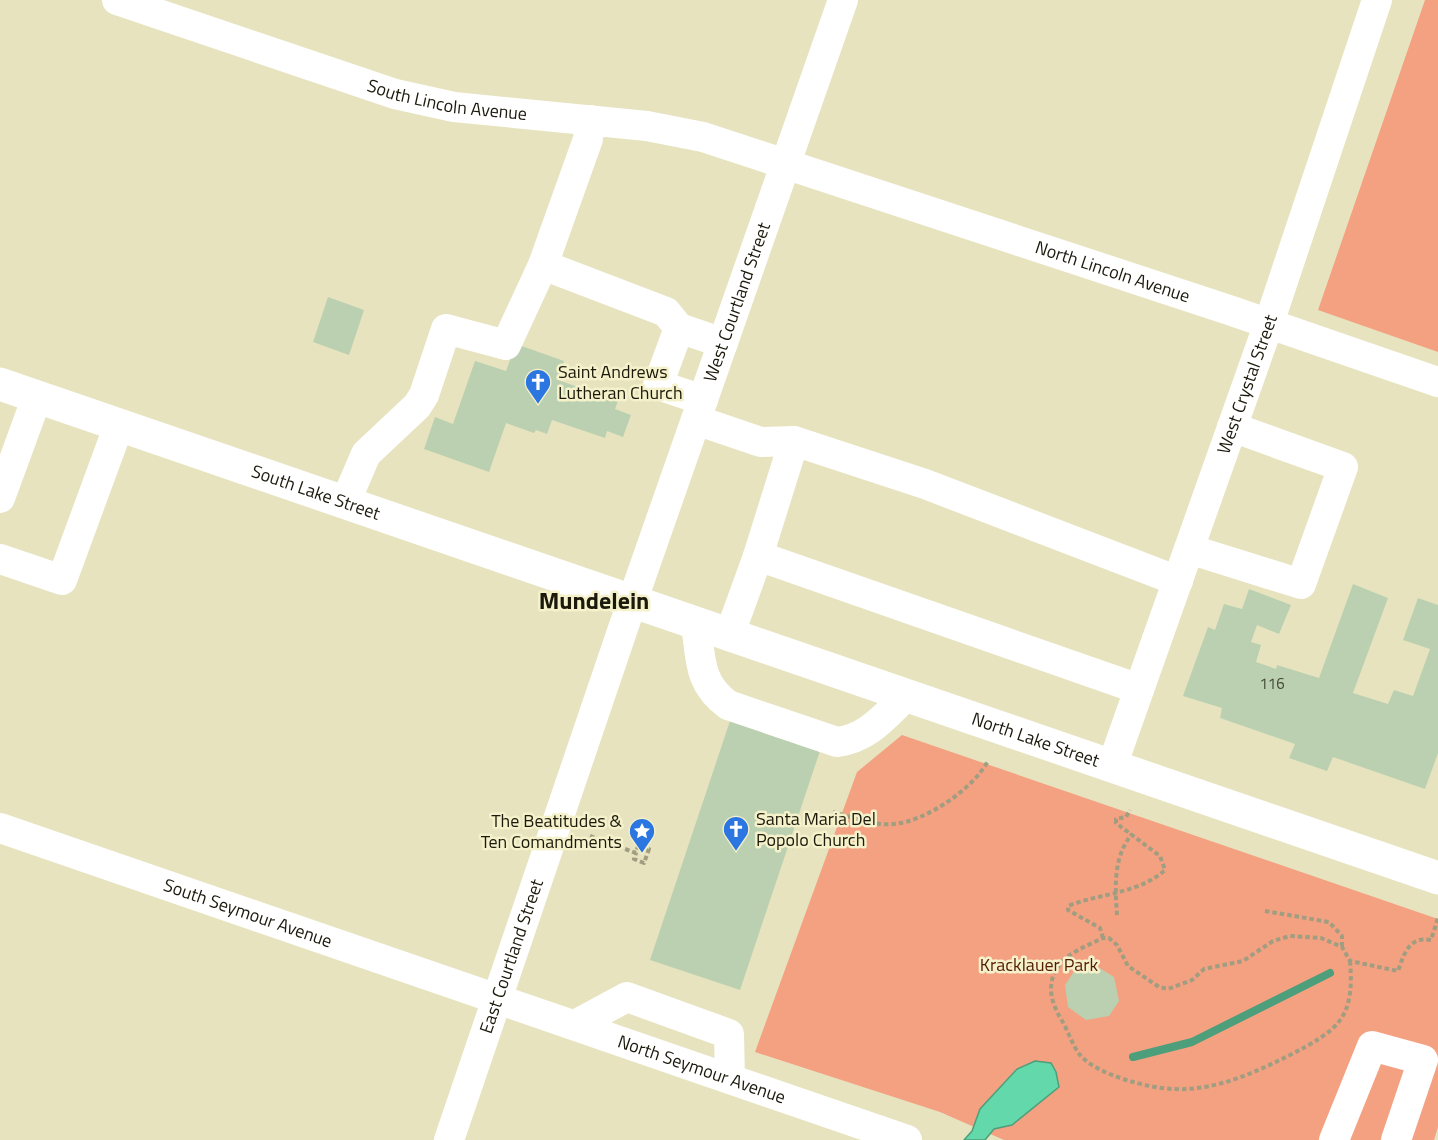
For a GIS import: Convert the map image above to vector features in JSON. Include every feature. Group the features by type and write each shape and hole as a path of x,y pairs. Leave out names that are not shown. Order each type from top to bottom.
{"main road":[{"name":"South Lake Street","path":"0,384 632,602"},
{"name":"North Lake Street","path":"632,602 1438,878"}],"street":[{"name":"South Lincoln Avenue","path":"117,0 395,94 454,108 647,126 703,137 786,164"},
{"name":"West Courtland Street","path":"632,602 843,0"},
{"name":"West Crystal Street","path":"1112,766 1269,323 1377,0"},
{"path":"345,503 366,454 417,406 424,395 446,329 506,345 543,265 588,139 590,120"},
{"name":"North Lincoln Avenue","path":"786,164 1269,323 1438,382"},
{"path":"543,265 666,312 679,328 723,344"},
{"path":"679,328 658,385 699,410 761,442 794,441 925,484 1178,581"},
{"path":"0,498 37,397"},
{"path":"0,559 62,580 119,425"},
{"path":"1189,549 1301,584 1343,467 1232,427"},
{"path":"729,636 794,441"},
{"path":"755,563 1139,689"},
{"name":"East Courtland Street","path":"449,1140 632,602"},
{"path":"696,624 705,679 713,694 728,705 837,742 851,741 864,735 906,696"},
{"name":"South Seymour Avenue","path":"0,828 497,999"},
{"path":"574,1025 627,997 729,1034 730,1079"},
{"name":"North Seymour Avenue","path":"497,999 907,1140"},
{"path":"1334,1140 1372,1046 1423,1059 1396,1140"}],"path":[{"path":"833,812 870,822 894,825 916,818 947,802 968,787 988,761"},
{"path":"1103,938 1100,928 1068,910 1068,906 1091,897 1142,885 1165,870 1160,856 1116,823 1116,819 1126,817 1130,810"},
{"path":"1117,915 1115,878 1123,844 1132,834"},
{"path":"590,836 636,853"},
{"path":"638,846 649,849 644,863 634,859 636,853 638,846"},
{"path":"1265,911 1329,922 1342,936 1342,947 1350,961 1351,996 1341,1023 1321,1039 1234,1080 1215,1086 1175,1089 1148,1086 1088,1064 1079,1054 1055,1009 1051,996 1055,972 1062,962 1103,938 1108,938 1116,945 1128,966 1159,987 1168,989 1192,981 1204,969 1243,961 1273,941 1290,936 1321,938 1342,947"},
{"path":"1350,961 1398,971 1405,951 1413,942 1423,938 1431,940 1438,918"}],"green space":[{"path":"1425,0 1438,0 1438,352 1318,310"},
{"name":"Kracklauer Park","path":"902,735 1438,919 1438,1127 1434,1140 1004,1140 940,1112 755,1052 857,772"}],"shaded area":[{"path":"1035,1061 1051,1063 1056,1072 1059,1087 1012,1125 994,1129 985,1140 964,1140 972,1131 980,1109 1017,1069"}],"building":[{"path":"328,297 364,310 349,355 313,342"},
{"name":"Saint Andrews Lutheran Church","path":"516,344 564,361 558,380 618,401 615,409 631,415 623,437 607,431 605,438 552,420 547,434 536,430 534,433 506,423 489,472 424,449 435,417 453,424 475,361 506,371"},
{"path":"1353,584 1388,598 1353,693 1388,704 1394,690 1413,696 1430,649 1403,640 1418,598 1438,605 1438,753 1425,789 1333,757 1327,771 1289,758 1295,744 1220,718 1222,708 1183,696 1208,627 1215,630 1224,604 1242,609 1249,589 1291,605 1279,634 1257,625 1251,642 1261,645 1256,662 1276,669 1277,665 1319,678"},
{"name":"Santa Maria Del Popolo Church","path":"732,715 822,745 740,990 650,960"},
{"path":"1098,967 1114,977 1119,1001 1109,1016 1086,1020 1068,1007 1065,985 1075,970"}],"waterway":[{"path":"1133,1057 1192,1042 1330,973"}],"place":[{"name":"Saint Andrews Lutheran Church","path":"538,405"},
{"name":"Santa Maria Del Popolo Church","path":"736,852"},
{"name":"The Beatitudes & Ten Comandments","path":"642,854"}],"district":[{"name":"Mundelein","path":"594,601"}]}
